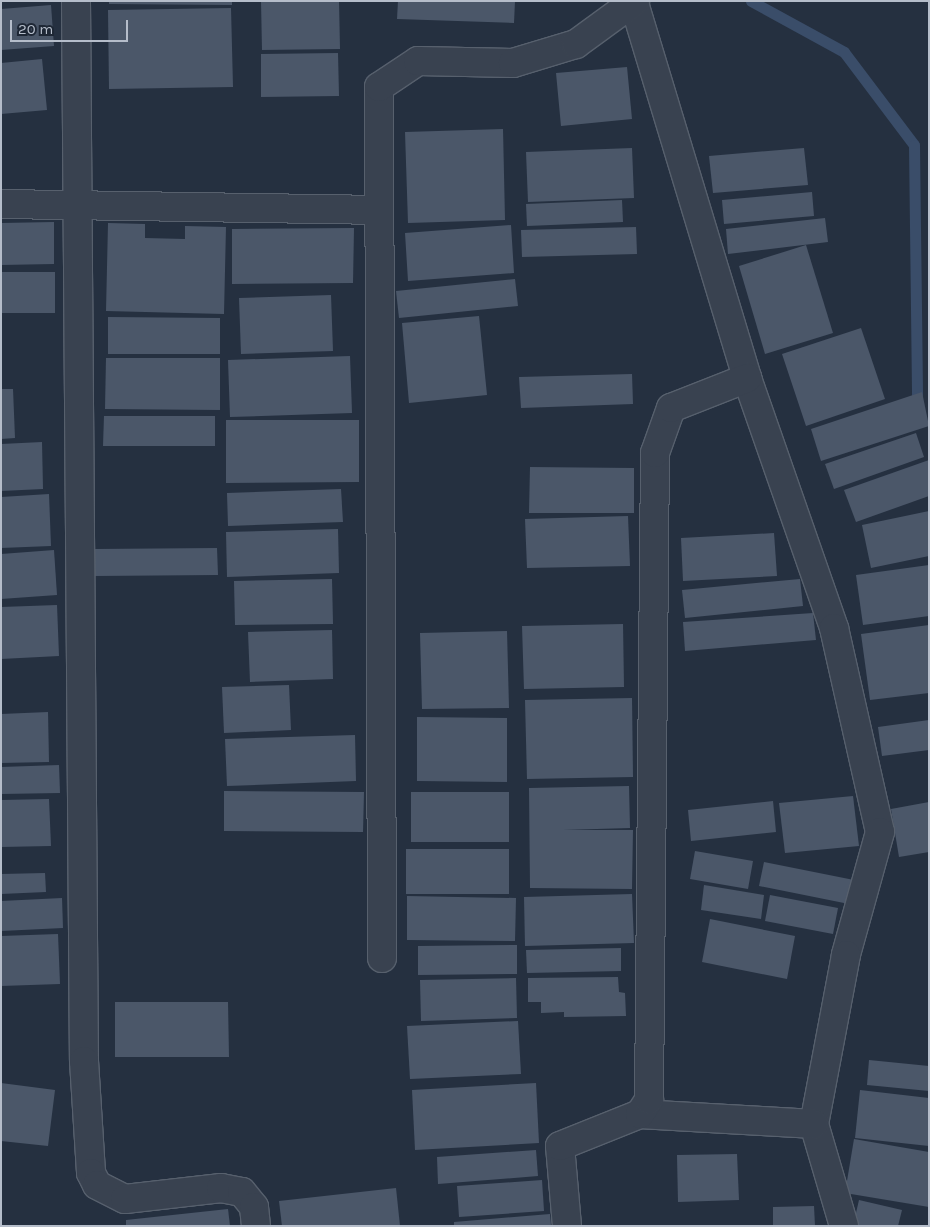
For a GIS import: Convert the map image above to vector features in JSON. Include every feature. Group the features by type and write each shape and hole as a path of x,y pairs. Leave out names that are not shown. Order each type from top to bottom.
{"street":[{"path":"76,1 75,206 84,1061 91,1173 97,1185 126,1199 221,1188 242,1192 254,1208 256,1226"},
{"path":"382,958 379,87 418,61 513,63 576,44 634,2 747,378 834,628 880,832 846,955 814,1124 844,1226"},
{"path":"1,204 379,210"},
{"path":"640,1114 650,1100 655,453 671,408 747,378"},
{"path":"567,1226 560,1146 640,1114 814,1124"}],"building":[{"path":"109,1 232,1 232,5 109,4"},
{"path":"261,1 339,1 340,49 262,50"},
{"path":"398,1 515,1 514,23 397,19"},
{"path":"51,5 54,46 1,50 1,9"},
{"path":"231,8 233,87 109,89 108,10"},
{"path":"338,53 339,96 261,97 261,54"},
{"path":"42,59 47,110 1,114 1,63"},
{"path":"627,67 632,119 561,126 556,73"},
{"path":"503,129 505,220 408,223 405,132"},
{"path":"632,148 634,198 528,202 526,152"},
{"path":"804,148 808,185 713,193 709,156"},
{"path":"812,192 814,216 724,224 722,200"},
{"path":"622,200 623,222 527,226 526,204"},
{"path":"825,218 828,242 728,254 726,229"},
{"path":"54,222 54,264 1,265 1,223"},
{"path":"108,223 145,224 145,238 185,239 185,226 226,227 224,314 106,311"},
{"path":"511,225 514,273 408,281 405,233"},
{"path":"636,227 637,254 522,257 521,230"},
{"path":"354,228 353,283 232,284 232,229"},
{"path":"806,245 833,333 765,354 739,266"},
{"path":"1,272 55,272 55,313 1,313"},
{"path":"515,279 518,306 399,318 396,291"},
{"path":"331,295 333,351 241,354 239,298"},
{"path":"479,316 487,395 409,403 402,323"},
{"path":"108,317 220,318 220,354 108,354"},
{"path":"861,328 885,399 806,426 782,354"},
{"path":"350,356 352,413 230,417 228,360"},
{"path":"106,358 220,358 220,410 105,409"},
{"path":"632,374 633,404 521,408 519,377"},
{"path":"1,389 13,389 15,438 1,439"},
{"path":"922,392 929,426 821,461 811,429"},
{"path":"104,416 215,416 215,446 103,446"},
{"path":"226,420 359,420 359,482 226,483"},
{"path":"916,433 924,457 834,489 825,464"},
{"path":"42,442 43,489 1,491 1,444"},
{"path":"929,460 929,496 856,522 844,490"},
{"path":"530,467 634,468 634,513 529,513"},
{"path":"341,489 343,522 228,526 227,493"},
{"path":"49,494 51,546 1,548 1,497"},
{"path":"929,511 929,556 871,568 862,525"},
{"path":"628,516 630,566 527,568 525,519"},
{"path":"338,529 339,573 227,577 226,532"},
{"path":"774,533 777,576 683,581 681,538"},
{"path":"217,548 218,575 95,576 95,549"},
{"path":"54,550 57,595 1,599 1,554"},
{"path":"929,565 929,616 863,625 856,575"},
{"path":"332,579 333,624 235,625 234,581"},
{"path":"800,579 803,606 685,618 682,590"},
{"path":"57,605 59,656 1,659 1,607"},
{"path":"813,613 816,640 685,651 683,622"},
{"path":"623,624 624,687 524,689 522,626"},
{"path":"929,625 929,693 870,700 861,634"},
{"path":"332,630 333,679 250,682 248,632"},
{"path":"507,631 509,708 422,709 420,633"},
{"path":"289,685 291,730 224,733 222,687"},
{"path":"632,698 633,777 527,779 525,700"},
{"path":"48,712 49,762 1,763 1,714"},
{"path":"417,717 507,718 507,782 417,781"},
{"path":"929,720 929,750 882,756 878,727"},
{"path":"355,735 356,781 227,786 225,739"},
{"path":"59,765 60,793 1,794 1,767"},
{"path":"629,786 630,828 563,830 633,830 632,889 530,888 529,788"},
{"path":"224,791 364,792 363,832 224,831"},
{"path":"411,792 509,792 509,842 411,842"},
{"path":"853,796 859,846 785,853 779,803"},
{"path":"49,799 51,846 1,847 1,800"},
{"path":"773,801 776,832 691,841 688,810"},
{"path":"929,802 929,852 899,857 891,809"},
{"path":"406,849 509,849 509,894 406,894"},
{"path":"695,851 753,861 748,889 690,879"},
{"path":"764,862 854,880 849,904 759,886"},
{"path":"45,873 46,892 1,894 1,874"},
{"path":"704,885 764,895 761,919 701,910"},
{"path":"632,894 634,943 525,946 524,897"},
{"path":"770,895 838,908 833,934 765,921"},
{"path":"407,896 516,898 515,941 407,940"},
{"path":"62,898 63,928 1,931 1,901"},
{"path":"710,919 795,936 787,979 702,962"},
{"path":"58,934 60,984 1,986 1,936"},
{"path":"517,945 517,974 418,975 418,946"},
{"path":"621,948 621,971 527,973 526,950"},
{"path":"618,977 619,992 625,993 626,1016 564,1017 564,1012 541,1013 541,1002 528,1002 528,978"},
{"path":"516,978 517,1018 421,1021 420,980"},
{"path":"115,1002 228,1002 229,1057 115,1057"},
{"path":"518,1021 521,1074 410,1079 407,1026"},
{"path":"869,1060 929,1066 929,1091 867,1085"},
{"path":"1,1083 55,1090 48,1146 1,1141"},
{"path":"536,1083 539,1143 415,1150 412,1090"},
{"path":"860,1090 929,1098 929,1146 855,1138"},
{"path":"854,1139 929,1152 929,1207 845,1193"},
{"path":"536,1150 538,1176 438,1184 437,1157"},
{"path":"737,1154 739,1200 678,1202 677,1155"},
{"path":"542,1180 544,1211 459,1217 457,1186"},
{"path":"396,1188 400,1226 282,1226 279,1201"},
{"path":"859,1200 902,1210 898,1226 853,1226"},
{"path":"814,1206 815,1226 773,1226 773,1207"},
{"path":"228,1209 230,1226 126,1226 126,1220"},
{"path":"550,1214 551,1226 454,1226 454,1222"}],"waterway":[{"path":"751,1 844,52 914,145 917,408"}]}
